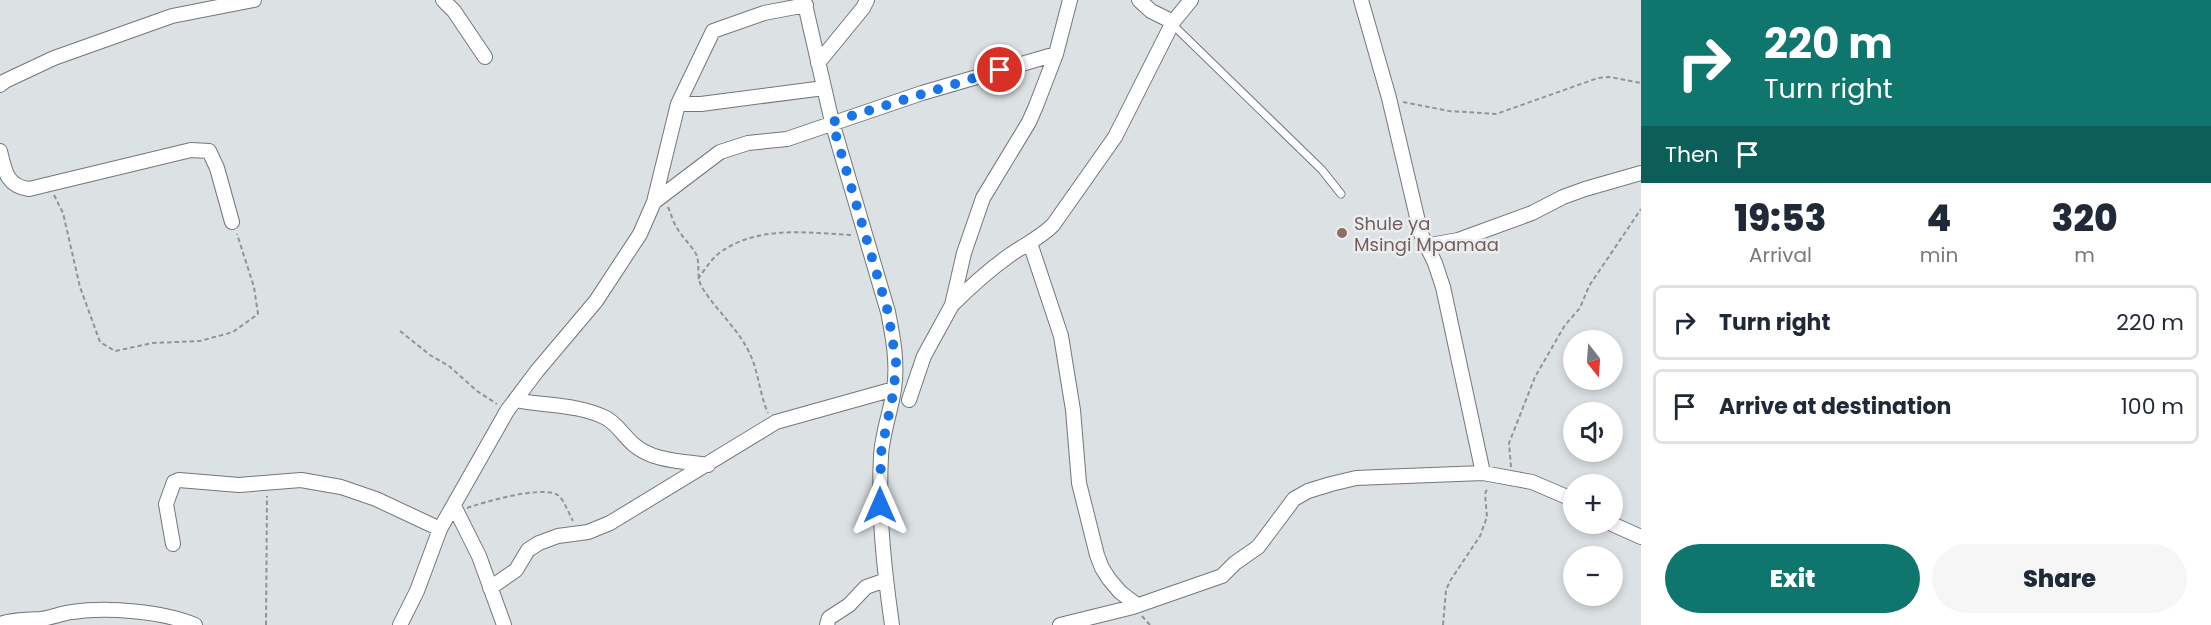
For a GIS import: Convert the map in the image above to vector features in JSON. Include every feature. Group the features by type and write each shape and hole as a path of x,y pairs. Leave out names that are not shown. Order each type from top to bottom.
{"street":[{"path":"0,85 54,58 172,16 254,0"},
{"path":"443,0 485,57"},
{"path":"818,63 863,9 867,0"},
{"path":"909,400 924,356 952,305 964,253 983,198 1029,122 1056,54 1070,0"},
{"path":"1139,0 1151,11 1172,23"},
{"path":"1361,0 1389,98 1416,216 1425,246 1435,263 1443,287 1490,475"},
{"path":"952,305 1009,256 1053,225 1115,137 1172,23 1192,1"},
{"path":"400,625 415,598 440,529 456,509 511,406 537,370 596,301 634,245 659,198 678,104 713,32 764,13 805,2 832,122 894,339 896,362 894,389 881,453 880,522 892,625"},
{"path":"659,198 730,147 787,139 832,122 1056,54"},
{"path":"678,104 701,104 824,88"},
{"path":"0,151 9,180 17,188 29,189 191,150 210,151 232,222"},
{"path":"1425,246 1458,240 1532,213 1585,189 1641,173"},
{"path":"1030,243 1061,336 1073,410 1081,492 1097,555 1109,579 1137,606"},
{"path":"490,588 516,570 532,546 558,536 588,532 622,517 776,422 894,389"},
{"path":"511,406 589,412 607,419 644,452 658,457 708,465"},
{"path":"1060,625 1137,606 1222,576 1235,563 1258,547 1294,500 1308,491 1356,478 1490,475 1532,483 1563,496"},
{"path":"173,544 166,504 174,482 188,481 240,485 301,480 341,487 376,499 440,529"},
{"path":"456,509 479,556 504,625"},
{"path":"1623,529 1641,537"},
{"path":"827,625 829,618 849,606 866,587 886,580"},
{"path":"0,624 98,609 179,619 195,625"}],"lane":[{"path":"1172,23 1322,170 1341,194"}],"path":[{"path":"1389,98 1420,106 1496,114 1598,78 1610,77 1641,83"},
{"path":"49,184 63,213 80,287 100,342 115,351 153,343 200,341 233,332 258,314 254,287 232,222"},
{"path":"659,198 695,253 698,260 698,280 744,341 758,371 763,401 768,413 776,422"},
{"path":"1512,479 1509,443 1535,377 1565,325 1580,308 1589,286 1641,209"},
{"path":"698,280 712,260 722,251 759,235 788,232 864,236"},
{"path":"400,331 448,366 477,391 511,406"},
{"path":"1443,625 1446,590 1450,580 1480,536 1487,517 1485,494 1490,475"},
{"path":"266,625 267,481"},
{"path":"456,509 539,491 551,492 559,496 582,533"}],"place":[{"name":"Shule ya Msingi Mpamaa","path":"1342,233"}],"route":[{"path":"880,505 881,453 894,389 896,362 894,339 832,122 1000,70"}]}
